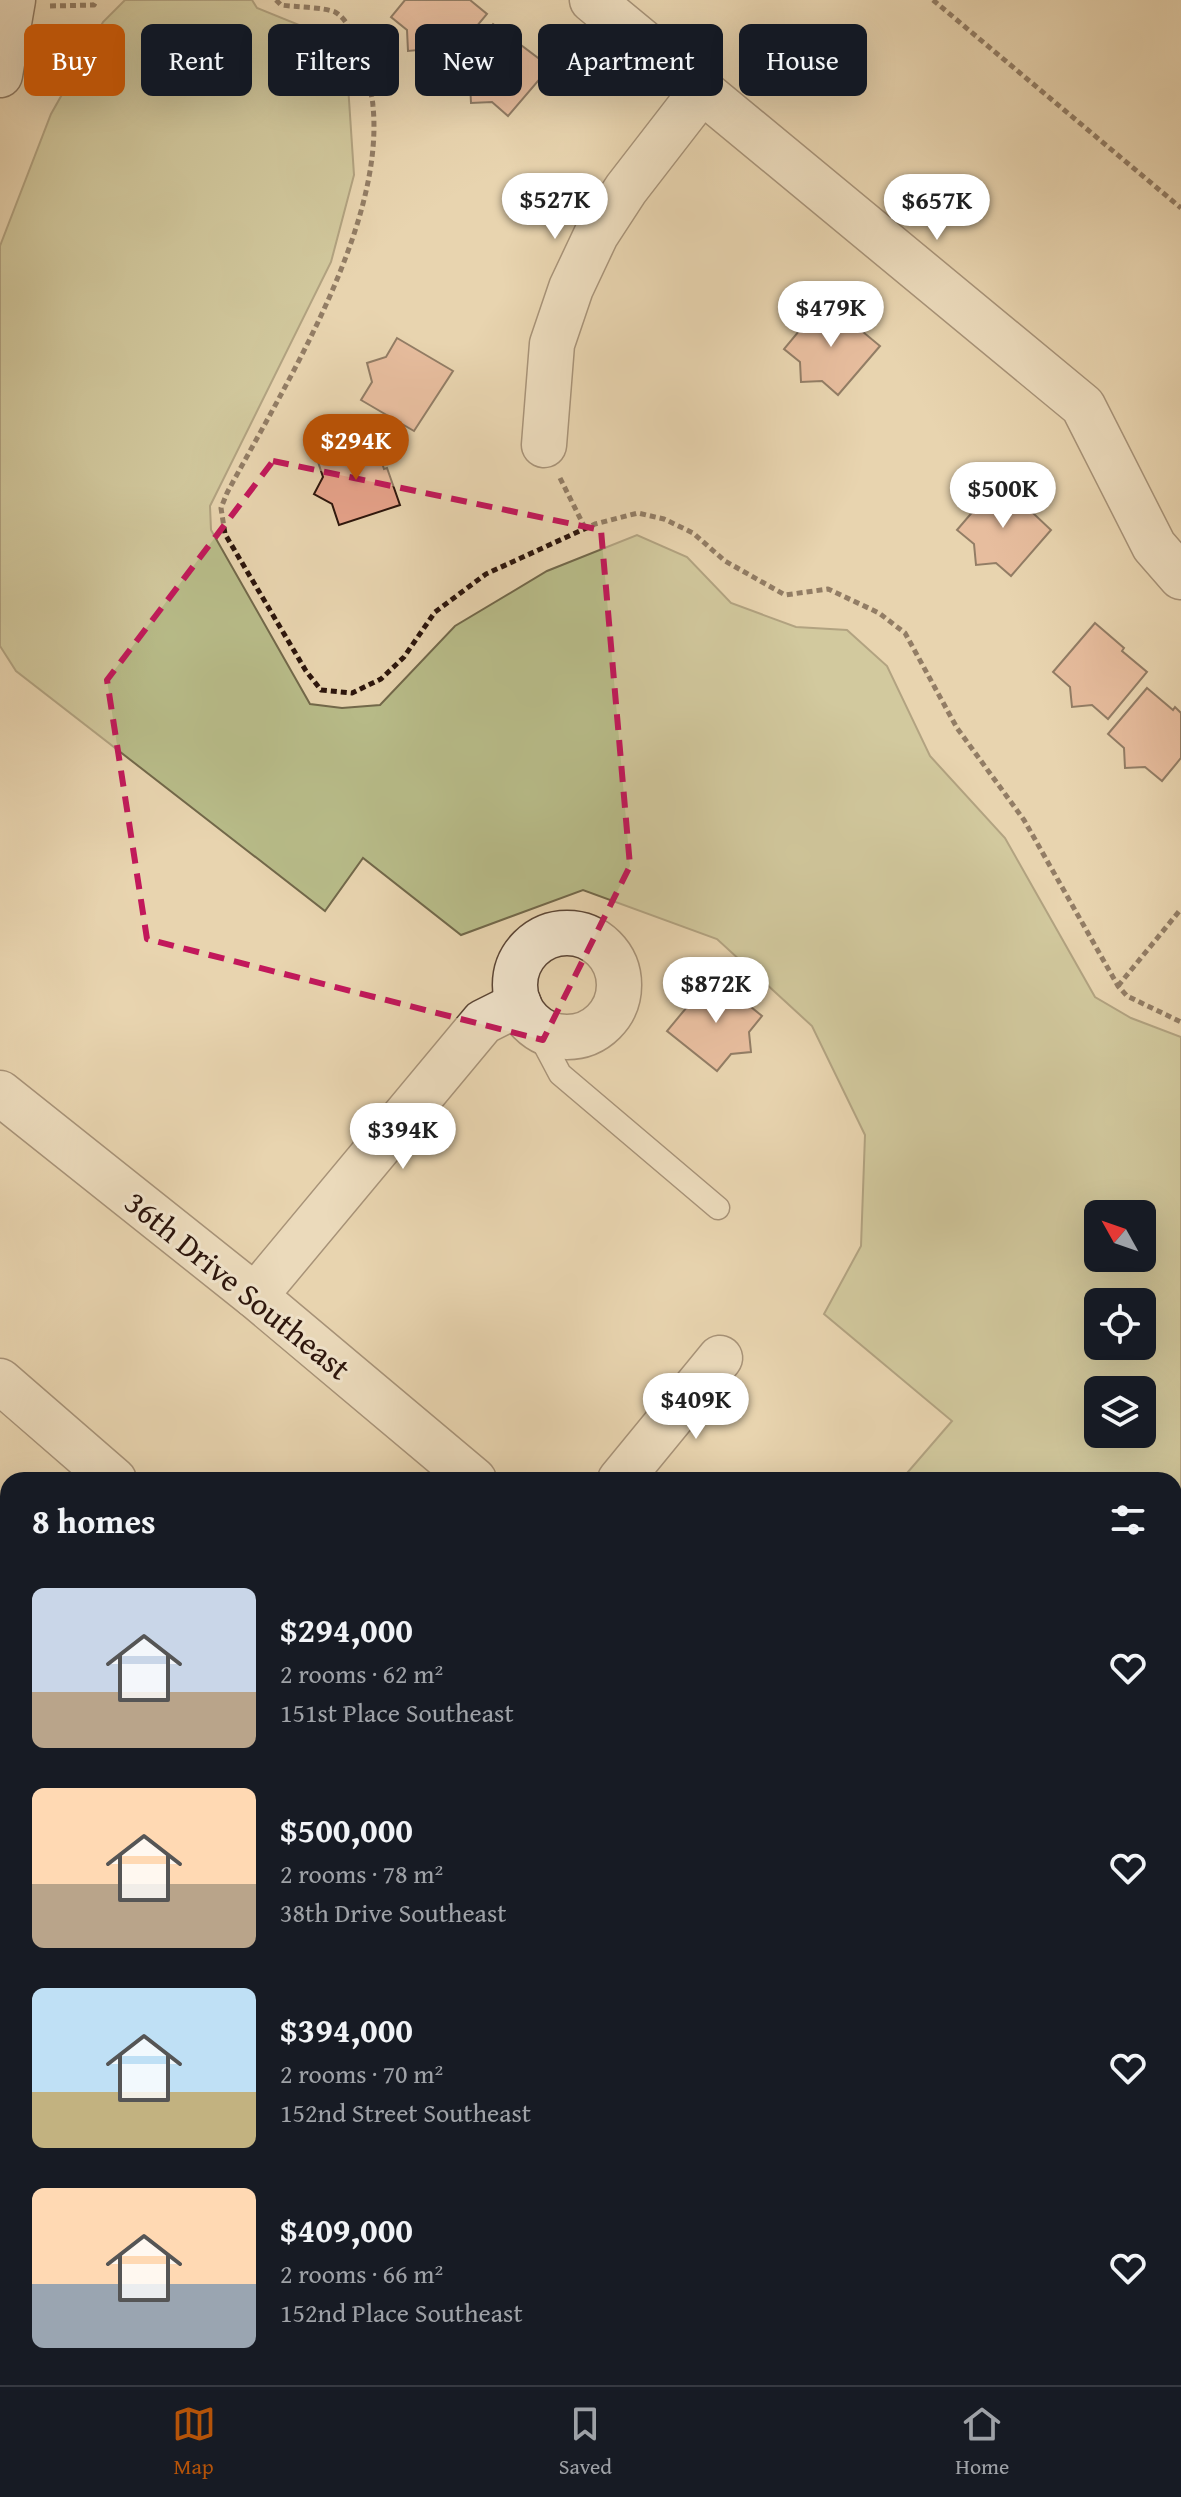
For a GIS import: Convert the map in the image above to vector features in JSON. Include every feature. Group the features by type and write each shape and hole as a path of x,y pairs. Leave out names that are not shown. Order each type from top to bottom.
{"street":[{"path":"592,0 620,24"},
{"path":"1,70 13,3"},
{"path":"544,445 552,344 571,288 596,235 626,189 698,96"},
{"path":"706,96 1083,406 1154,546 1181,577"},
{"path":"255,1296 483,1022 526,1014"},
{"name":"36th Drive Southeast","path":"0,1093 255,1296 464,1472"},
{"path":"627,1472 720,1358"},
{"path":"0,1381 105,1472"}],"lane":[{"path":"526,1014 560,1074 718,1208"}],"path":[{"path":"13,3 94,5 97,0"},
{"path":"276,0 281,5 334,12 347,24 360,56 373,105 372,150 364,199 343,265 316,326 221,508 225,534 306,671 321,690 352,693 381,679 404,657 435,612 486,574 585,528 638,513 664,519 693,533 725,561 785,595 828,589 879,613 905,633 957,728 1024,820 1118,986 1127,996 1181,1022"},
{"path":"933,0 1181,208"},
{"path":"544,445 585,528"},
{"path":"1118,986 1181,909"}],"highlighted area":[{"path":"273,461 601,530 630,866 543,1040 147,939 107,680"}],"green space":[{"path":"125,0 252,0 257,8 297,24 268,24 268,96 349,96 354,175 331,262 210,506 211,530 310,704 342,708 380,705 455,626 547,571 637,535 687,557 731,603 796,627 847,630 887,666 930,756 1005,838 1095,997 1131,1018 1181,1037 1181,1472 908,1472 952,1421 824,1314 861,1246 865,1135 812,1026 717,939 583,890 461,935 363,858 325,911 16,671 0,646 0,246 51,114 61,96 125,96 125,24 102,24"}],"building":[{"path":"405,0 470,0 487,14 479,24 415,24 415,50 408,51 407,30 391,17"},
{"path":"522,46 538,58 538,81 508,116 492,102 471,103 471,96 522,96"},
{"path":"823,302 880,346 838,395 822,381 801,382 800,362 784,349"},
{"path":"397,338 453,371 414,431 361,400 372,382 367,363 386,357"},
{"path":"374,438 400,505 339,525 332,504 314,494 323,477 316,456"},
{"path":"999,481 1051,530 1011,576 996,563 976,565 974,544 957,530"},
{"path":"1095,623 1147,672 1108,719 1092,705 1072,707 1070,687 1053,672"},
{"path":"1147,688 1181,713 1181,758 1162,781 1145,767 1125,768 1124,748 1108,734"},
{"path":"715,978 762,1016 749,1032 751,1052 731,1054 717,1071 667,1031"}]}
